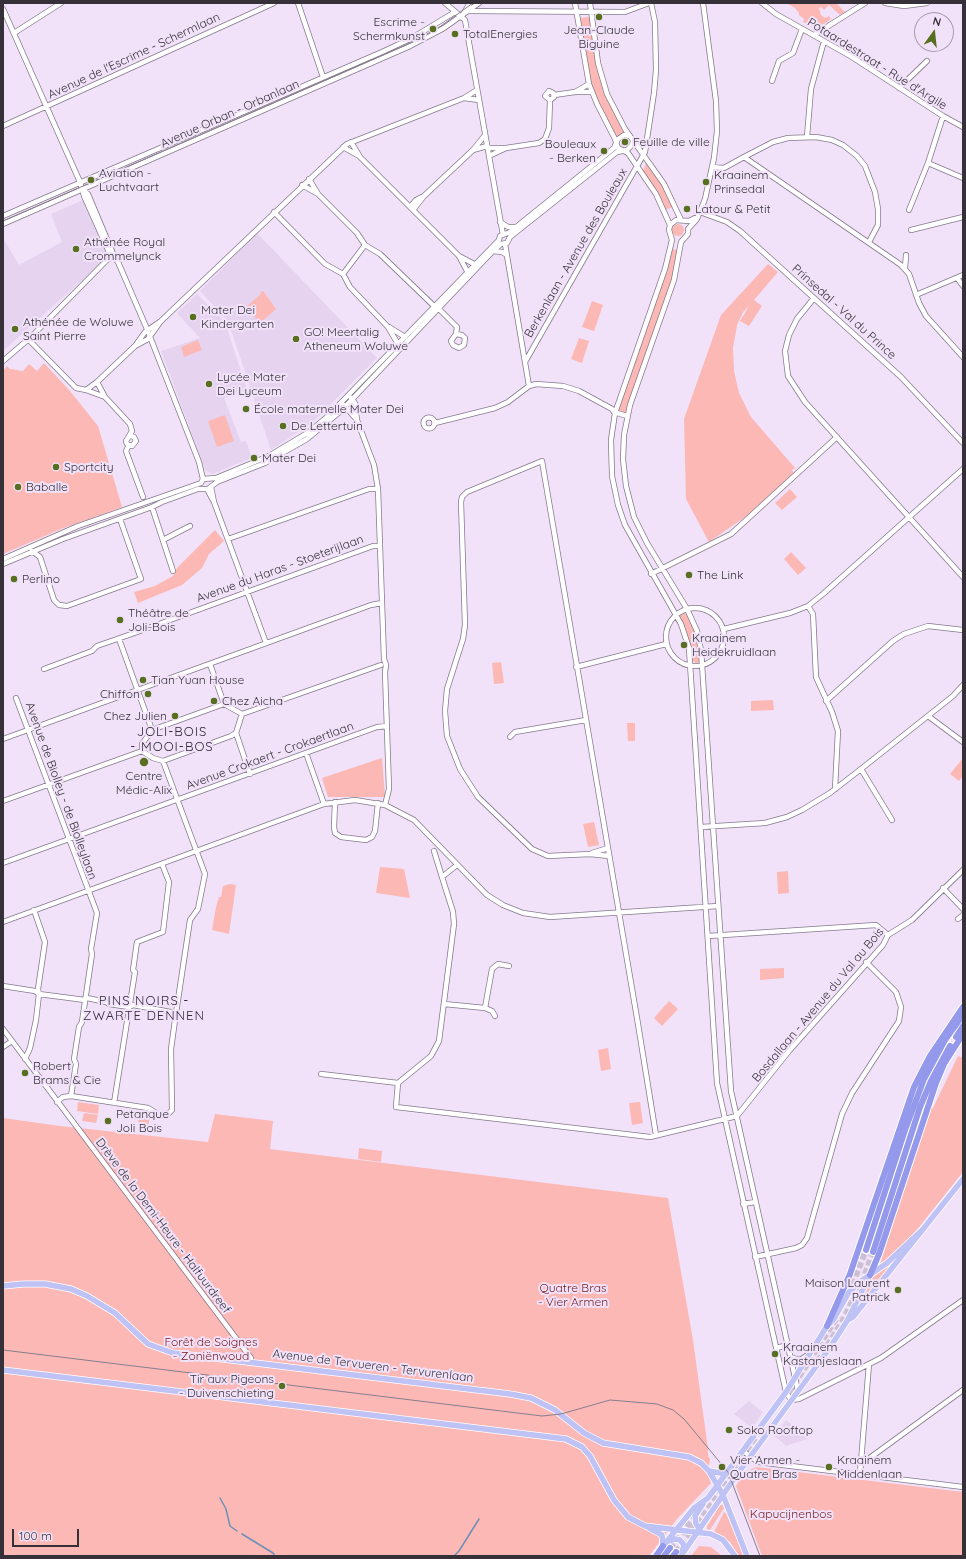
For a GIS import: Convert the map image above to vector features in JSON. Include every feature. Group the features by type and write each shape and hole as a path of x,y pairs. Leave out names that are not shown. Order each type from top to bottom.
{"highway":[{"path":"827,1326 850,1274 910,1098 932,1057 963,1008"},
{"path":"866,1250 914,1105 932,1057 963,1015"},
{"path":"870,1275 876,1263 934,1089 944,1064 963,1026"},
{"path":"873,1252 920,1107 931,1081 953,1045 963,1034"},
{"path":"656,1556 663,1546"},
{"path":"664,1556 670,1548"}],"main road":[{"path":"847,1321 853,1317 963,1179"},
{"path":"697,1530 695,1516 795,1379 814,1350 827,1326 834,1319 849,1292 882,1267 920,1232"},
{"path":"876,1263 876,1267 882,1267"},
{"path":"678,1555 829,1349 847,1321 870,1275"},
{"name":"Avenue de Tervueren - Tervurenlaan","path":"3,1286 35,1284 71,1290 88,1296 115,1313 143,1340 157,1348 173,1353 510,1394 531,1398 555,1410 584,1433 603,1443 689,1457 701,1463 709,1471"},
{"path":"3,1370 560,1438 573,1442 586,1451 594,1462 621,1511 634,1521 662,1535 663,1546"},
{"path":"709,1471 726,1474"},
{"path":"709,1471 723,1495 747,1556"},
{"path":"663,1546 694,1508 708,1498"},
{"path":"645,1526 675,1530 697,1530 723,1540 735,1556"},
{"path":"668,1541 675,1539 683,1543 678,1555"}],"street":[{"path":"14,33 61,3"},
{"name":"Avenue de l'Escrime - Schermlaan","path":"3,126 274,3"},
{"path":"298,3 323,77"},
{"path":"3,564 79,532 120,519 265,463 288,451 325,426 344,408 350,398 398,344 502,243 504,235 500,222 466,20 445,3"},
{"name":"Avenue Orban - Orbanlaan","path":"462,16 470,3"},
{"name":"Avenue Orban - Orbanlaan","path":"3,224 408,47 469,12 479,3"},
{"path":"575,3 589,84 592,92 618,148 627,152 656,194 670,225 669,232 671,236 665,269 615,413 611,448 615,494 625,525 651,574 676,615 686,637 691,667 717,1083 786,1392 791,1400 799,1400 881,1358 963,1300"},
{"path":"590,3 602,79 615,112 667,190 678,216 688,229"},
{"path":"469,12 625,12 650,3"},
{"name":"Berkenlaan - Avenue des Bouleaux","path":"525,362 645,152 656,70 655,22 650,3"},
{"path":"703,3 716,101 716,141 712,167 700,212 697,219 688,229 688,234 683,239 674,280 627,416 624,434 623,459 628,498 638,527 687,609 700,640 714,826 729,1071 736,1116 798,1391"},
{"name":"Potaardestraat - Rue d'Argile","path":"762,3 776,14 824,41 963,127"},
{"path":"814,35 865,3"},
{"path":"885,3 908,6 927,3"},
{"path":"3,9 80,182 84,196 109,252 114,256 148,329 266,643"},
{"name":"Avenue Orban - Orbanlaan","path":"3,216 412,38 455,12"},
{"path":"772,81 779,61 793,53 802,29"},
{"path":"807,137 811,89 824,41"},
{"path":"899,88 926,61"},
{"path":"575,92 589,84"},
{"path":"135,346 150,336 161,321 343,147 351,142 464,98 477,90"},
{"path":"550,100 546,98 545,94 551,92 554,95 575,92 592,92"},
{"path":"473,150 488,147 506,148 539,143 545,139 549,128 550,100 554,95"},
{"path":"464,98 479,100"},
{"path":"909,210 928,163 943,116"},
{"path":"411,208 473,150 485,135"},
{"path":"504,235 614,148 618,139 624,135 630,136"},
{"path":"712,167 724,168 775,141 807,137 826,138 838,142 857,156 865,166 875,192 879,217 877,229 869,242"},
{"path":"3,559 78,526 86,525 121,510 206,485 210,478 270,456 309,432 343,401 350,398 436,307 474,264 509,239 617,152 632,145 633,141"},
{"path":"351,142 360,157 459,256 467,271"},
{"path":"343,147 360,157"},
{"path":"490,156 506,148"},
{"path":"744,157 905,268"},
{"path":"928,163 963,178"},
{"path":"309,178 318,194 357,233 365,245 380,254 457,327 456,334"},
{"path":"302,185 318,194"},
{"path":"274,212 325,264 342,274 350,288 388,327 398,344"},
{"path":"670,225 673,221 693,220 700,212"},
{"name":"Prinsedal - Val du Prince","path":"700,212 736,227 901,377 963,443"},
{"path":"911,230 963,217"},
{"path":"500,222 510,228 516,227"},
{"path":"504,235 509,239"},
{"path":"671,236 677,239 683,239"},
{"path":"502,243 507,255 529,386"},
{"path":"342,274 365,245"},
{"path":"493,251 502,252 507,255"},
{"path":"906,255 905,268 926,316 963,357"},
{"path":"3,362 110,257 114,256"},
{"path":"459,256 474,264"},
{"path":"916,295 963,275"},
{"path":"957,278 963,286"},
{"path":"814,298 791,329 786,346 786,366 788,376 797,391 837,437 963,577"},
{"path":"86,390 97,382 135,346 148,329 161,321"},
{"path":"388,327 405,337"},
{"path":"28,339 76,388 104,397"},
{"path":"97,382 104,397 130,424 132,431 131,436 126,439 129,446 126,451 143,497"},
{"path":"435,422 495,408 508,402 529,386 543,384 573,389 590,396 615,413 627,416"},
{"path":"350,398 355,403 357,420 374,465 378,489 384,659 386,665 389,793 385,805"},
{"path":"343,401 344,408 357,420"},
{"path":"651,574 731,534 837,437"},
{"path":"609,856 590,854 548,856 532,849 478,798 460,769 447,736 445,711 447,689 463,639 465,625 462,497 467,492 542,461 576,667 608,848 656,1135"},
{"path":"199,462 210,478"},
{"path":"724,629 790,613 808,606 963,468"},
{"path":"206,485 210,478"},
{"path":"228,539 369,490 378,489"},
{"path":"152,507 173,571"},
{"path":"32,552 40,558 54,600 62,606 141,579 120,519"},
{"path":"164,540 190,526"},
{"name":"Avenue du Haras - Stoeterijlaan","path":"44,669 92,651 97,646 373,546 380,546"},
{"path":"3,739 371,605 382,603"},
{"path":"808,606 813,614 816,677 834,716 838,731 835,789"},
{"path":"697,607 706,609 719,620 724,629 724,645 720,653 711,662 703,665 691,667 675,658 666,644 666,631 669,624 676,615 687,609 697,607"},
{"path":"826,701 892,641 904,634 928,626 963,630"},
{"path":"119,639 152,730"},
{"path":"576,667 666,644"},
{"path":"210,664 224,704 242,714 381,665 384,659"},
{"path":"381,665 385,672"},
{"path":"701,827 765,823 787,817 815,803 861,769 953,696 963,684"},
{"name":"Avenue de Biolley - de Biolleylaan","path":"16,698 97,913 85,1000 74,1060 76,1064 71,1096"},
{"path":"142,751 142,744 152,730 224,704"},
{"path":"242,714 236,733 250,774"},
{"path":"928,716 963,742"},
{"path":"510,737 515,732 586,720"},
{"name":"Avenue Crokaert - Crokaertlaan","path":"3,863 377,727 387,726"},
{"path":"142,751 153,758 163,761 236,733"},
{"path":"3,801 142,751"},
{"path":"306,753 324,804"},
{"path":"3,1029 57,1102 64,1097 71,1096 148,1108 161,1116 167,1115 173,1107 171,1049 190,920 198,909 205,874 163,761"},
{"path":"861,769 892,820"},
{"path":"3,922 324,804 355,800 378,803 403,813 420,825 487,895 503,905 523,913 550,917 718,906"},
{"path":"335,802 335,833 341,837 366,840 372,837 375,831 378,803"},
{"path":"590,854 608,848"},
{"path":"434,851 453,912 454,924 439,1041 431,1056 398,1083 396,1107 650,1137 736,1116"},
{"path":"114,1103 129,1007 137,942 163,932 169,882 162,864"},
{"path":"442,877 457,865"},
{"name":"Bosdallaan - Avenue du Val au Bois","path":"736,1116 745,1108 789,1051 866,962 885,943 888,935 909,923 963,870"},
{"path":"943,888 963,909"},
{"path":"25,1059 30,1048 39,994 38,989 45,942 34,910"},
{"path":"958,919 963,915"},
{"path":"708,936 876,925 888,935"},
{"path":"755,1257 796,1248 802,1245 807,1238 842,1114 852,1093 899,1021 901,1007 896,992 866,962"},
{"path":"485,1008 492,969 498,964 509,966"},
{"path":"3,986 35,991 39,994 85,1000 87,998 129,1007 133,1006 176,1013"},
{"path":"444,1004 485,1008 492,1011 495,1016"},
{"path":"3,1047 12,1041"},
{"path":"321,1074 398,1083"},
{"name":"Drève de la Demi-Heure - Halfuurdreef","path":"57,1102 251,1358 250,1362"},
{"path":"743,1204 755,1202"},
{"path":"776,1348 788,1345"},
{"path":"790,1357 796,1360 803,1360 814,1350"},
{"path":"860,1474 869,1364"},
{"path":"860,1465 963,1390"},
{"path":"743,1451 758,1462 963,1487"}],"shaded area":[{"name":"Athénée Royal Crommelynck","path":"83,200 108,257 3,351 3,238 19,265 62,242 51,214"},
{"name":"GO! Meertalig Atheneum Woluwe","path":"257,233 377,358 312,423 271,450 228,321 200,291"},
{"name":"Lycée Mater Dei Lyceum","path":"197,294 225,322 247,390 224,398 241,442 246,441 252,458 212,474 205,470 161,351 200,338 177,313"},
{"path":"749,1401 763,1412 752,1428 734,1414"},
{"path":"786,1420 810,1438 786,1446 774,1436"}],"green space":[{"path":"786,3 836,3 845,12 840,15 829,5 824,10 821,7 819,8 821,15 825,18 829,16 831,19 821,26 814,18 808,24 803,22 804,19 799,15 795,8"},
{"path":"589,17 601,82 625,131 617,138 605,119 591,83 579,18"},
{"path":"647,161 660,179 673,207 665,210 643,171"},
{"path":"676,224 680,224 684,230 680,236 676,236 672,232 672,228"},
{"path":"671,249 678,250 673,277 626,412 624,413 618,411"},
{"path":"768,264 778,272 754,300 762,306 749,326 740,321 749,306 743,312 737,325 733,348 734,371 739,393 751,417 795,468 792,470 794,473 745,517 709,542 686,499 684,419 721,315"},
{"path":"263,291 276,309 260,323 246,307 261,294 260,292"},
{"path":"592,301 603,305 594,331 582,327"},
{"path":"579,338 589,341 582,363 571,359"},
{"path":"198,340 202,350 184,357 181,347"},
{"name":"Sportcity","path":"44,363 70,391 98,426 122,507 61,529 3,554 3,371 7,366 10,369 23,371 29,364 37,371"},
{"path":"225,415 234,441 217,447 208,421"},
{"path":"790,489 797,497 782,510 775,503"},
{"path":"215,530 224,541 209,554 202,568 182,585 138,603 134,592 155,586 173,576 177,568"},
{"path":"791,552 806,568 798,575 784,559"},
{"path":"685,613 691,621 698,641 701,662 697,664 693,661 690,645 679,618 681,614"},
{"path":"501,662 504,683 494,684 492,663"},
{"path":"773,700 774,710 751,711 751,701"},
{"path":"627,723 635,723 635,741 628,741"},
{"path":"382,758 385,797 328,797 322,778"},
{"path":"963,758 963,776 959,781 950,774"},
{"path":"594,822 599,845 588,847 583,824"},
{"path":"380,867 404,869 410,898 376,893"},
{"path":"788,871 789,893 778,894 777,872"},
{"path":"230,884 236,885 229,934 212,930 216,907 219,897 221,897 223,886"},
{"path":"784,968 784,978 760,980 760,969"},
{"path":"669,1001 678,1009 662,1026 654,1018"},
{"path":"608,1048 611,1069 601,1071 598,1050"},
{"path":"958,1056 963,1058 963,1172 915,1232 886,1261 880,1264 930,1107 933,1108"},
{"path":"78,1102 99,1105 98,1114 77,1111"},
{"path":"640,1102 643,1123 632,1125 629,1103"},
{"path":"131,1111 150,1114 148,1129 138,1129 138,1120 129,1118"},
{"path":"84,1113 98,1115 96,1123 82,1121"},
{"name":"Forêt de Soignes - Zoniënwoud","path":"215,1114 273,1121 270,1149 668,1198 693,1340 708,1456 710,1459 708,1475 711,1483 677,1519 649,1556 3,1556 3,1118 60,1126 208,1142"},
{"path":"359,1148 382,1151 381,1162 358,1159"},
{"path":"893,1262 864,1300 862,1300 873,1276"},
{"name":"Kapucijnenbos","path":"756,1467 963,1492 963,1556 762,1556 736,1486 745,1472"},
{"path":"720,1505 723,1505 724,1508 710,1530 707,1529 707,1526"},
{"path":"724,1512 726,1513 744,1556 739,1556 730,1542 714,1532"},
{"path":"699,1546 711,1547 722,1556 691,1556"}],"waterway":[{"path":"220,1498 226,1509 230,1526 237,1531"},
{"path":"454,1556 459,1551 479,1519"},
{"path":"242,1534 273,1553 275,1556"}],"tunnel":[{"path":"849,1293 866,1250"},
{"path":"818,1361 842,1322 864,1277 873,1252"},
{"path":"789,1392 838,1316"},
{"path":"736,1465 755,1438"},
{"path":"676,1552 742,1463"},
{"path":"670,1548 697,1514"}],"tram line":[{"path":"3,221 413,42 434,31 473,3"},
{"path":"3,1350 542,1416 561,1414 610,1400 657,1404 673,1410 684,1419 728,1472 760,1556"}],"place":[{"name":"Jean-Claude Biguine","path":"599,17"},
{"name":"Escrime - Schermkunst","path":"433,29"},
{"name":"TotalEnergies","path":"455,34"},
{"name":"Feuille de ville","path":"625,142"},
{"name":"Bouleaux - Berken","path":"604,151"},
{"name":"Aviation - Luchtvaart","path":"91,180"},
{"name":"Kraainem Prinsedal","path":"706,182"},
{"name":"Latour & Petit","path":"687,209"},
{"name":"Athénée Royal Crommelynck","path":"76,249"},
{"name":"Mater Dei Kindergarten","path":"193,317"},
{"name":"Athénée de Woluwe Saint Pierre","path":"15,329"},
{"name":"GO! Meertalig Atheneum Woluwe","path":"296,339"},
{"name":"Lycée Mater Dei Lyceum","path":"209,384"},
{"name":"École maternelle Mater Dei","path":"246,409"},
{"name":"De Lettertuin","path":"283,426"},
{"name":"Mater Dei","path":"254,458"},
{"name":"Sportcity","path":"56,467"},
{"name":"Baballe","path":"18,487"},
{"name":"The Link","path":"689,575"},
{"name":"Perlino","path":"14,579"},
{"name":"Théâtre de Joli-Bois","path":"120,620"},
{"name":"Kraainem Heidekruidlaan","path":"684,645"},
{"name":"Tian Yuan House","path":"143,680"},
{"name":"Chiffon","path":"148,694"},
{"name":"Chez Aicha","path":"214,701"},
{"name":"Chez Julien","path":"175,716"},
{"name":"Centre Médic-Alix","path":"144,762"},
{"name":"Robert Brams & Cie","path":"25,1073"},
{"name":"Petanque Joli Bois","path":"108,1121"},
{"name":"Maison Laurent Patrick","path":"898,1290"},
{"name":"Kraainem Kastanjeslaan","path":"775,1354"},
{"name":"Tir aux Pigeons - Duivenschieting","path":"282,1386"},
{"name":"Soko Rooftop","path":"729,1430"},
{"name":"Vier Armen - Quatre Bras","path":"722,1467"},
{"name":"Kraainem Middenlaan","path":"829,1467"}],"district":[{"name":"JOLI-BOIS - MOOI-BOS","path":"172,740"},
{"name":"PINS NOIRS - ZWARTE DENNEN","path":"144,1008"}],"park label":[{"name":"Quatre Bras - Vier Armen","path":"573,1295"}]}
